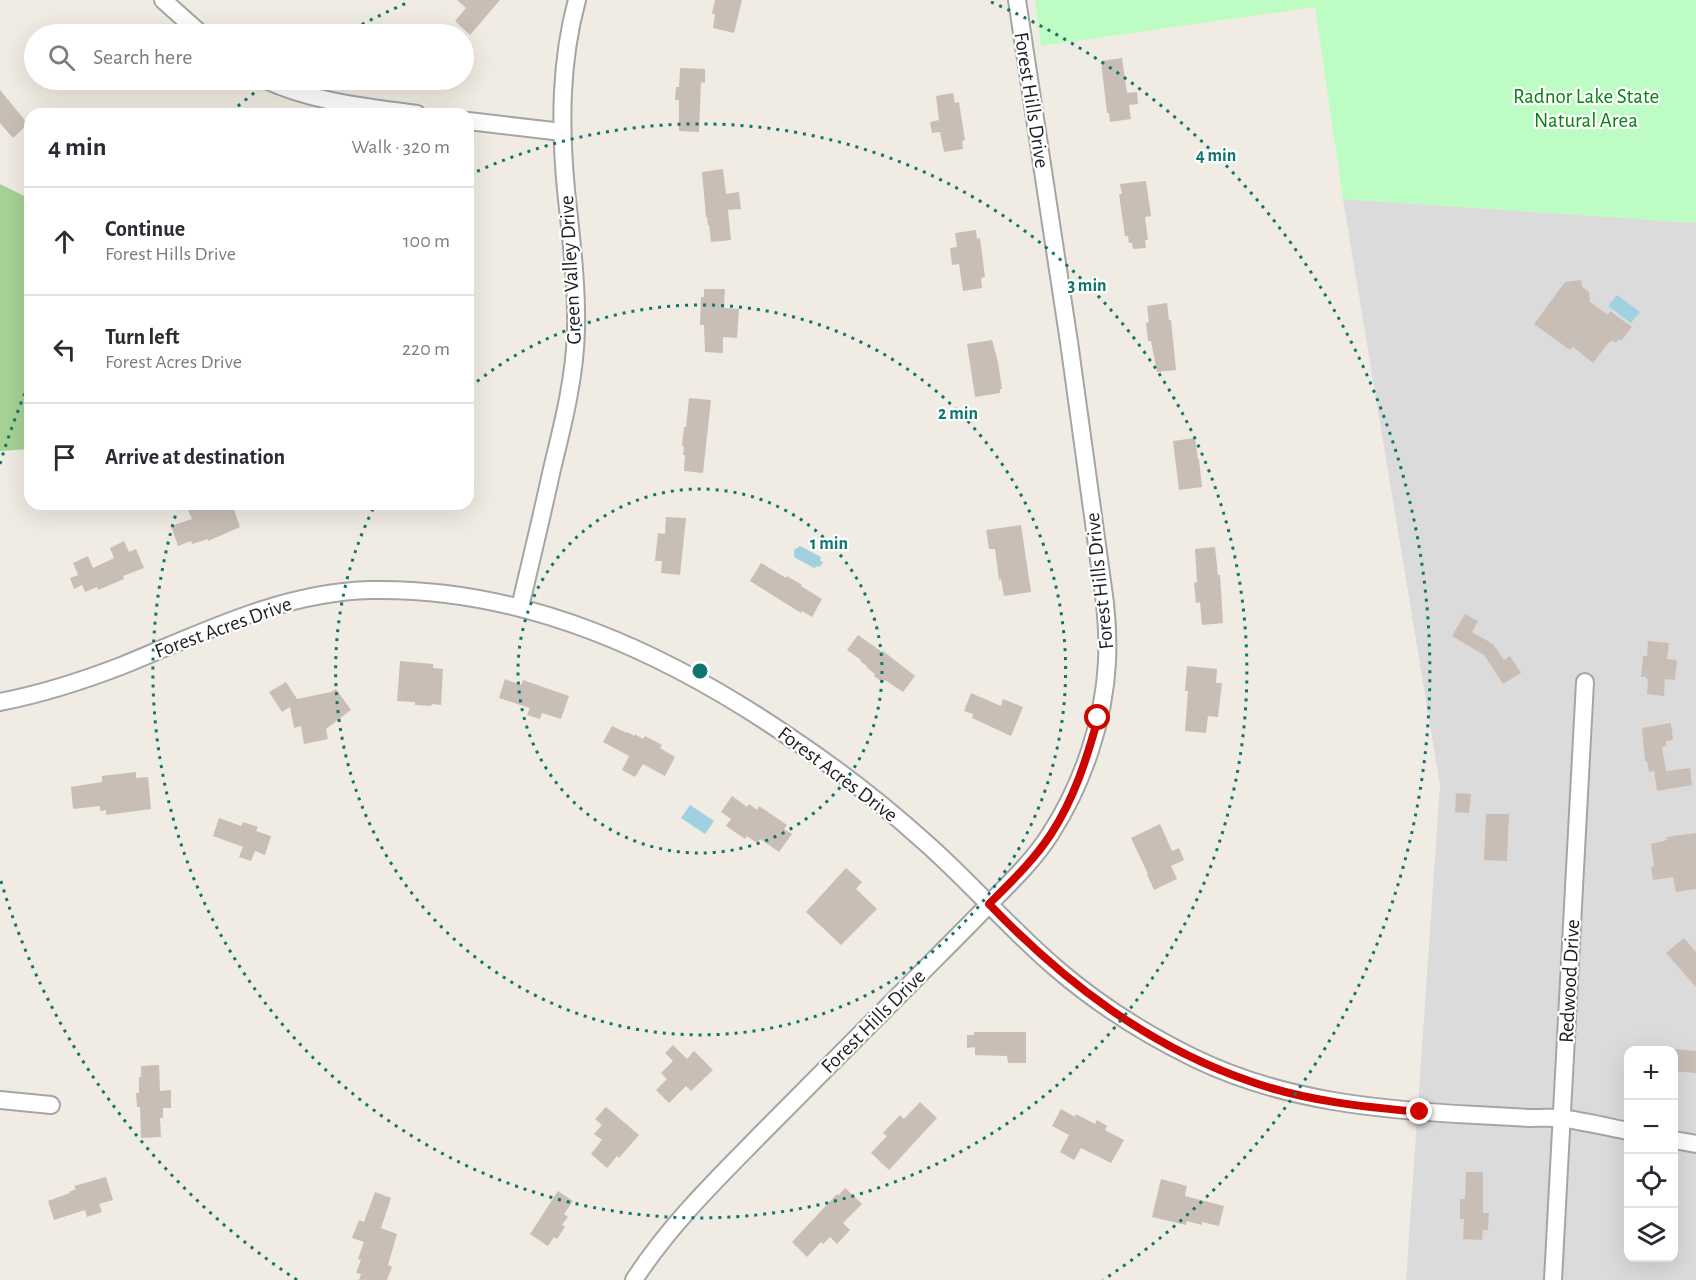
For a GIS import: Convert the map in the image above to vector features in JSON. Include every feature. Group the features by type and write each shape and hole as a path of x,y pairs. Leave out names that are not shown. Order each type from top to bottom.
{"street":[{"path":"163,0 190,24"},
{"name":"Green Valley Drive","path":"520,607 561,434 574,357 576,285 562,132 562,96 569,29 577,0"},
{"name":"Forest Hills Drive","path":"634,1280 662,1241 707,1189 1035,855 1051,834 1065,808 1089,751 1098,718 1107,664 1108,636 1105,603 1069,342 1017,0"},
{"path":"293,90 318,98 380,108"},
{"path":"474,122 562,132"},
{"name":"Forest Acres Drive","path":"0,702 79,681 242,616 317,595 368,590 422,591 472,597 520,607 580,626 629,645 741,705 800,744 864,790 929,845 1057,969 1101,1004 1158,1040 1195,1059 1255,1083 1289,1093 1357,1106 1468,1115 1562,1118 1624,1130"},
{"name":"Redwood Drive","path":"1553,1280 1585,682"},
{"path":"0,1100 51,1105"},
{"path":"1678,1141 1696,1144"}],"shaded area":[{"path":"1343,199 1696,223 1696,1280 1406,1280 1440,785"}],"green space":[{"name":"Radnor Lake State Natural Area","path":"1035,0 1696,0 1696,223 1343,199 1315,7 1041,46"},
{"path":"0,184 24,196 24,449 0,451"}],"water":[{"path":"1617,295 1640,312 1631,323 1608,306"},
{"path":"800,546 821,557 820,561 823,562 820,567 814,568 794,557 794,550"},
{"path":"690,805 714,821 705,834 681,818"}],"building":[{"path":"457,0 500,0 474,30 474,24 458,24 455,21 466,8"},
{"path":"715,0 742,0 734,33 713,28 715,14 712,14"},
{"path":"1122,58 1127,93 1137,92 1138,104 1129,105 1131,119 1110,122 1101,61"},
{"path":"680,68 705,69 705,83 701,82 699,132 679,131 679,100 675,100 676,87 679,87"},
{"path":"0,90 24,119 24,128 13,138 0,123"},
{"path":"953,93 955,103 959,102 965,140 962,141 963,149 944,152 940,132 932,133 930,122 939,120 936,96"},
{"path":"723,169 726,194 739,192 741,209 728,210 731,240 711,242 702,172"},
{"path":"1146,181 1151,216 1145,217 1148,240 1145,240 1146,248 1133,249 1128,236 1125,236 1119,194 1122,194 1120,184"},
{"path":"976,230 977,239 980,238 985,277 981,278 982,288 963,291 959,264 952,265 950,248 957,247 955,233"},
{"path":"1581,280 1582,287 1589,292 1590,302 1608,315 1610,311 1632,327 1621,341 1619,339 1616,343 1612,340 1609,342 1593,363 1573,347 1570,350 1534,324 1565,282"},
{"path":"704,289 725,289 724,308 739,309 737,338 723,337 723,353 705,352 704,325 700,325 701,297 704,297"},
{"path":"1167,303 1176,370 1157,372 1151,341 1148,341 1147,306"},
{"path":"992,340 1002,389 1000,393 975,397 967,344"},
{"path":"689,398 711,400 703,473 684,471 685,455 683,455 684,446 682,446"},
{"path":"1195,438 1202,487 1179,490 1173,441"},
{"path":"188,510 234,510 240,527 208,541 208,539 192,544 191,541 178,546 171,526 192,519"},
{"path":"666,517 686,518 680,575 661,573 662,561 655,561 658,533 665,534"},
{"path":"1021,525 1031,592 1004,596 1001,579 999,580 995,549 989,549 986,530"},
{"path":"124,541 129,552 136,549 144,568 123,576 124,579 98,590 97,587 85,592 82,585 74,589 70,578 78,575 73,563 88,556 93,568 114,558 110,548"},
{"path":"1215,547 1218,575 1220,575 1223,623 1202,625 1200,602 1196,603 1194,583 1197,582 1195,549"},
{"path":"761,563 786,578 787,576 822,599 812,617 802,611 801,613 750,581"},
{"path":"1465,614 1478,621 1472,632 1493,644 1504,660 1510,656 1521,673 1503,684 1484,655 1452,636"},
{"path":"858,635 915,676 903,692 885,680 883,683 861,660 847,650"},
{"path":"1648,641 1669,643 1667,659 1677,660 1675,680 1665,679 1664,696 1647,694 1648,679 1641,677 1643,656 1647,656"},
{"path":"400,661 433,664 433,668 443,669 441,705 415,705 415,702 397,701"},
{"path":"1187,666 1217,669 1216,683 1222,683 1218,717 1208,716 1206,733 1185,731"},
{"path":"505,679 521,685 523,680 569,696 561,719 542,713 540,719 527,715 530,708 499,698"},
{"path":"286,682 297,699 336,689 351,710 326,729 328,739 304,744 301,726 294,728 290,707 282,712 269,692"},
{"path":"971,693 1001,706 1003,699 1023,707 1011,736 972,718 973,714 964,711"},
{"path":"1671,723 1673,740 1666,741 1666,746 1662,747 1666,771 1690,768 1692,785 1657,791 1654,771 1649,772 1647,761 1645,761 1642,728"},
{"path":"612,726 643,739 645,736 662,745 660,748 675,757 665,776 643,764 635,777 622,770 629,756 603,742"},
{"path":"136,772 136,778 148,777 151,809 106,815 106,810 100,811 100,806 73,809 71,787 102,782 102,776"},
{"path":"1456,793 1471,794 1469,813 1455,812"},
{"path":"732,796 747,807 749,804 757,810 759,806 787,825 784,829 792,834 779,852 760,839 757,843 747,836 745,839 726,826 731,819 721,812"},
{"path":"1486,814 1509,814 1507,861 1484,860"},
{"path":"219,818 241,826 243,822 258,827 256,831 271,836 265,855 255,851 251,861 239,857 243,847 213,836"},
{"path":"1160,824 1172,851 1179,848 1184,860 1171,866 1177,879 1154,890 1131,838"},
{"path":"1696,833 1696,889 1676,892 1673,877 1653,880 1651,844 1667,840 1666,837"},
{"path":"846,868 862,882 856,889 877,909 841,945 806,912"},
{"path":"1684,938 1696,952 1696,987 1666,953"},
{"path":"974,1032 1026,1032 1026,1063 1008,1063 1007,1056 975,1055 975,1047 967,1048 967,1035 974,1035"},
{"path":"673,1045 687,1059 694,1051 713,1070 691,1091 686,1086 669,1103 656,1090 667,1079 661,1073 673,1061 665,1053"},
{"path":"1678,1049 1696,1051 1696,1073 1678,1071"},
{"path":"159,1065 160,1091 171,1090 171,1108 163,1108 163,1118 160,1118 161,1137 141,1138 140,1107 137,1107 136,1093 139,1093 141,1066"},
{"path":"920,1102 937,1118 889,1170 871,1153 887,1136 883,1133 900,1115 904,1119"},
{"path":"606,1107 639,1135 607,1168 591,1154 602,1140 594,1134 602,1125 595,1119"},
{"path":"1061,1109 1095,1124 1097,1120 1107,1126 1105,1130 1124,1140 1111,1163 1081,1148 1074,1160 1060,1152 1069,1135 1052,1126"},
{"path":"1466,1172 1483,1172 1483,1213 1489,1213 1488,1230 1483,1230 1482,1240 1463,1239 1464,1219 1460,1219 1460,1199 1465,1199"},
{"path":"106,1177 113,1200 99,1204 102,1212 87,1217 85,1210 54,1220 48,1201 70,1193 76,1189 74,1186"},
{"path":"1161,1179 1187,1186 1185,1196 1224,1206 1219,1226 1187,1221 1186,1225 1152,1217"},
{"path":"845,1188 862,1204 843,1223 850,1230 837,1244 830,1237 823,1244 821,1242 807,1257 792,1242"},
{"path":"558,1191 573,1201 564,1214 568,1217 562,1225 565,1227 557,1239 554,1237 548,1246 530,1234"},
{"path":"375,1192 391,1198 381,1228 397,1234 388,1265 392,1267 387,1280 359,1280 361,1274 356,1273 364,1242 352,1238 359,1220 364,1222"}],"route":[{"path":"1098,718 1078,781 1051,834 1035,855 989,904 1028,943 1091,997 1141,1030 1195,1059 1255,1083 1289,1093 1357,1106 1420,1112"}]}
